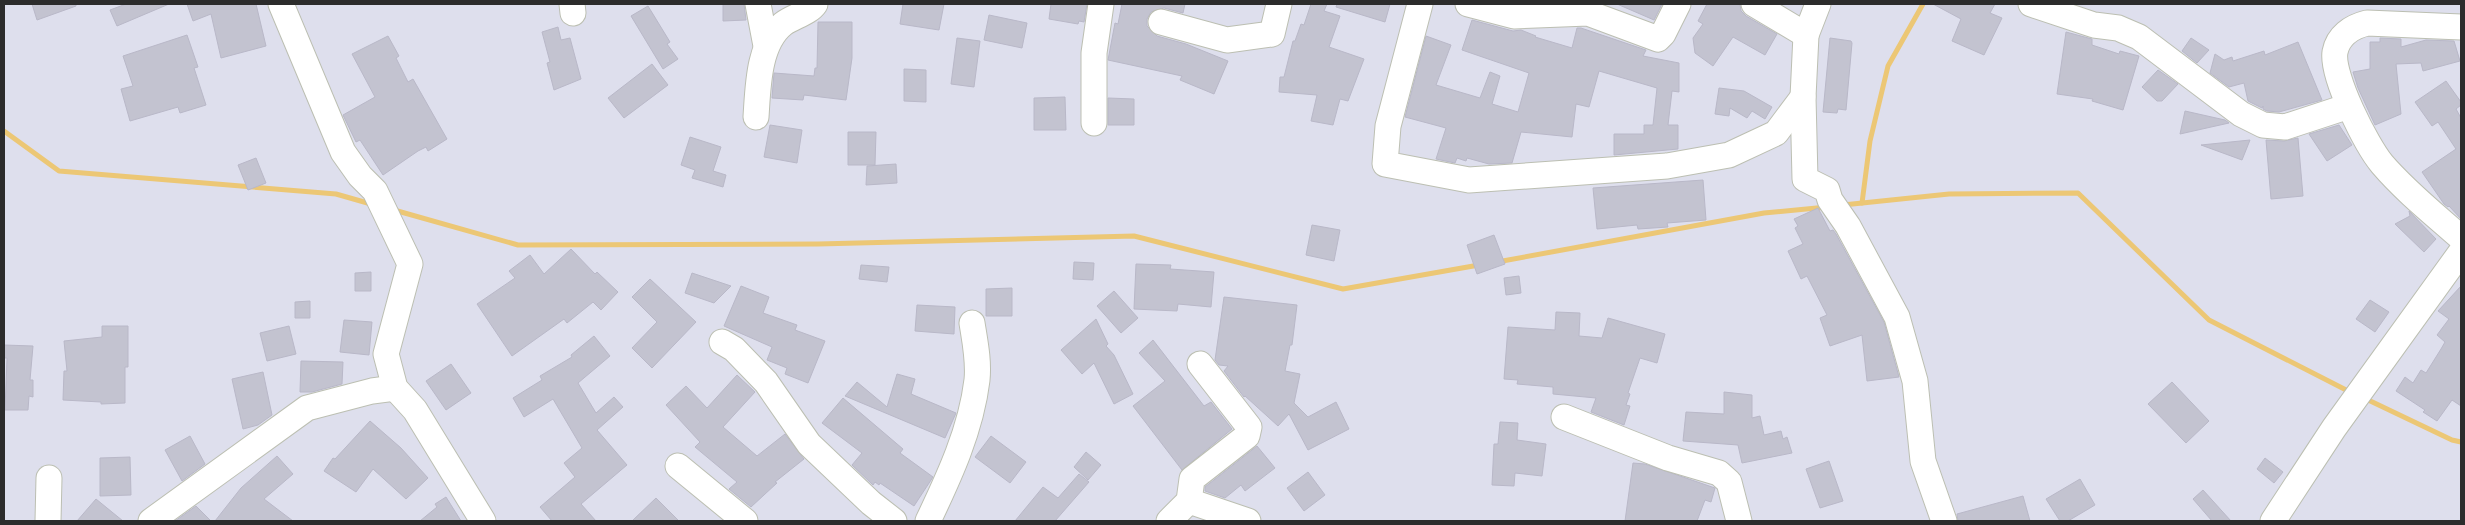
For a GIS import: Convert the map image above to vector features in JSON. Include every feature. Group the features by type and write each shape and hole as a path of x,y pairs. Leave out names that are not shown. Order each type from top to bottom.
{"street":[{"path":"281,4 343,152 360,176 375,191 410,264 386,354 395,388 415,410 483,521"},
{"path":"756,117 758,90 766,46 758,4"},
{"path":"766,46 781,25 815,4"},
{"path":"1094,122 1094,53 1101,4"},
{"path":"1161,22 1227,40 1272,34 1279,4"},
{"path":"1420,4 1388,126 1384,164 1469,180 1667,166 1729,156 1776,132 1803,97"},
{"path":"1468,4 1514,16 1588,13 1658,39 1663,34 1678,4"},
{"path":"1754,4 1806,35"},
{"path":"1818,4 1806,35 1803,97 1805,179 1828,190 1830,200 1848,226 1897,318 1915,381 1923,461 1944,521"},
{"path":"2031,4 2094,25 2118,28 2138,36 2241,114 2263,125 2285,127 2348,106"},
{"path":"2461,27 2366,13 2356,26 2340,39 2335,53 2335,63 2348,106 2381,163 2410,194 2461,238"},
{"path":"2277,520 2334,428 2461,252"},
{"path":"928,521 954,464 972,404 977,380 977,358 972,323"},
{"path":"722,342 734,349 766,382 809,444 871,504 894,521"},
{"path":"1170,521 1190,501 1192,478 1248,436 1249,427 1200,364"},
{"path":"151,521 307,408 372,391 395,388"},
{"path":"1564,417 1668,458 1718,473 1729,482 1739,521"},
{"path":"678,466 745,521"},
{"path":"48,521 49,478"},
{"path":"1190,501 1248,521"}],"building":[{"path":"32,4 76,4 76,6 37,20"},
{"path":"126,4 169,4 117,26 110,10"},
{"path":"187,4 256,4 266,46 221,58 211,14 193,21"},
{"path":"723,4 744,4 746,20 723,21"},
{"path":"903,4 944,4 939,30 900,24"},
{"path":"1051,4 1087,4 1084,22 1079,21 1078,24 1049,19"},
{"path":"1122,4 1185,4 1183,13 1164,8 1151,12 1147,19 1147,26 1157,36 1186,44 1228,61 1214,94 1180,80 1182,76 1108,60 1115,23 1118,24"},
{"path":"1311,4 1327,4 1324,11 1340,16 1329,47 1364,59 1348,101 1340,99 1333,125 1311,121 1317,95 1279,92 1280,77 1284,77 1293,41 1295,41 1301,24 1304,25"},
{"path":"1337,4 1390,4 1385,22 1336,7"},
{"path":"1617,4 1662,4 1654,20"},
{"path":"1707,4 1740,4 1741,11 1746,16 1777,34 1765,55 1733,37 1713,66 1695,53 1693,38 1703,24 1698,21"},
{"path":"1933,4 1995,4 1990,13 2002,18 1984,55 1952,41 1961,19"},
{"path":"648,6 670,42 667,44 678,59 663,69 631,16"},
{"path":"989,15 1027,23 1022,48 984,40"},
{"path":"1472,20 1513,31 1521,30 1535,37 1572,48 1577,28 1581,28 1646,50 1643,56 1679,63 1679,92 1672,91 1668,125 1678,125 1678,149 1614,155 1614,134 1644,134 1644,125 1653,125 1657,88 1599,71 1589,107 1576,104 1572,137 1521,132 1512,163 1489,164 1467,158 1466,161 1457,158 1455,163 1436,159 1446,128 1405,117 1426,36 1451,45 1436,85 1480,98 1490,72 1500,76 1492,104 1518,112 1529,73 1462,50"},
{"path":"818,22 852,22 852,58 846,100 804,95 803,100 772,98 774,73 814,76 815,68 817,68"},
{"path":"558,27 561,40 570,38 581,79 554,90 547,63 550,62 542,32"},
{"path":"2066,32 2092,39 2092,45 2119,54 2120,51 2139,56 2123,110 2092,101 2093,99 2057,94"},
{"path":"187,35 198,67 194,68 206,105 180,113 178,107 130,121 121,89 133,86 123,56"},
{"path":"388,36 399,56 396,58 408,82 413,79 447,139 428,151 426,147 418,151 383,175 360,140 356,142 343,115 375,97 352,54"},
{"path":"957,38 980,41 974,87 951,84"},
{"path":"1830,38 1851,41 1852,43 1846,110 1838,109 1837,113 1823,112"},
{"path":"2191,38 2209,50 2197,63 2182,51"},
{"path":"2380,38 2401,39 2401,47 2426,40 2454,41 2460,61 2423,71 2421,63 2396,64 2401,114 2375,125 2358,88 2353,72 2370,69 2370,42 2380,42"},
{"path":"2298,42 2322,100 2279,112 2267,111 2263,109 2263,106 2262,108 2248,101 2244,83 2229,87 2210,73 2215,54 2224,60 2232,57 2233,61 2264,51 2265,55"},
{"path":"652,64 668,85 624,118 608,98"},
{"path":"904,69 926,70 926,102 904,101"},
{"path":"2158,70 2178,84 2162,101 2157,101 2142,87"},
{"path":"2446,81 2461,102 2461,105 2456,109 2461,118 2461,219 2449,206 2444,204 2422,172 2456,149 2438,122 2432,126 2415,102"},
{"path":"1719,88 1744,91 1772,107 1765,119 1752,111 1747,118 1730,108 1729,116 1715,114"},
{"path":"1065,97 1066,130 1034,130 1034,98"},
{"path":"1108,98 1134,99 1134,125 1108,125"},
{"path":"2185,111 2225,120 2229,123 2180,134"},
{"path":"770,125 802,130 797,163 764,157"},
{"path":"2339,125 2352,145 2327,161 2309,134"},
{"path":"848,132 876,132 875,165 848,165"},
{"path":"690,137 721,147 713,171 726,175 723,187 692,178 695,170 681,165"},
{"path":"2298,138 2303,196 2271,199 2266,140 2284,141"},
{"path":"2250,140 2242,160 2201,145"},
{"path":"256,158 266,183 248,190 238,165"},
{"path":"896,164 897,183 866,185 867,166"},
{"path":"1703,180 1706,220 1667,223 1668,227 1638,229 1637,225 1597,229 1593,188"},
{"path":"1818,208 1830,231 1833,230 1836,234 1884,322 1899,377 1867,381 1862,335 1830,346 1820,318 1827,315 1807,276 1801,279 1788,251 1803,244 1795,228 1798,226 1794,219"},
{"path":"2409,211 2436,239 2424,252 2395,224 2410,216"},
{"path":"1312,225 1340,230 1334,261 1306,255"},
{"path":"1494,235 1505,264 1477,274 1467,245"},
{"path":"571,249 595,274 597,272 618,292 601,310 593,302 567,323 564,319 512,356 477,304 515,278 509,271 530,255 544,274"},
{"path":"1074,262 1094,263 1093,280 1073,279"},
{"path":"1136,264 1171,265 1170,269 1214,272 1211,307 1178,304 1177,311 1134,309"},
{"path":"861,265 889,267 887,282 859,279"},
{"path":"371,272 371,291 355,291 355,273"},
{"path":"692,273 731,286 714,303 685,293"},
{"path":"1519,276 1521,293 1506,295 1504,278"},
{"path":"650,279 696,322 652,368 632,348 657,322 632,297"},
{"path":"741,286 769,297 763,313 797,325 795,330 825,341 808,383 785,374 787,368 767,360 772,347 724,326"},
{"path":"2461,286 2461,406 2452,400 2437,421 2423,412 2425,410 2396,391 2405,377 2413,383 2421,370 2426,373 2441,349 2445,342 2437,335 2449,319 2438,311"},
{"path":"1012,288 1012,316 986,316 986,289"},
{"path":"1114,291 1138,318 1121,333 1097,306"},
{"path":"1224,297 1297,305 1292,345 1290,345 1285,371 1300,374 1294,403 1308,417 1336,402 1349,429 1308,450 1289,414 1278,426 1244,397 1224,371 1228,366 1219,365 1215,360"},
{"path":"2370,300 2389,312 2375,332 2356,319"},
{"path":"310,301 310,318 295,318 295,302"},
{"path":"917,305 955,307 954,334 915,331"},
{"path":"1556,312 1580,313 1579,336 1602,338 1608,318 1665,334 1657,363 1640,358 1628,393 1630,394 1626,405 1630,406 1624,425 1591,412 1596,398 1553,394 1553,387 1517,384 1518,380 1504,379 1508,327 1555,330"},
{"path":"1096,319 1108,344 1106,346 1114,355 1133,394 1114,404 1094,363 1082,374 1061,350"},
{"path":"344,320 372,322 369,355 340,352"},
{"path":"102,326 128,326 128,367 125,367 125,403 101,404 101,402 63,400 64,371 67,371 64,341 102,337"},
{"path":"289,326 296,354 267,361 260,333"},
{"path":"594,336 610,356 578,383 596,413 614,397 623,407 597,430 627,465 581,504 596,521 552,521 540,507 575,477 564,463 582,448 553,399 524,417 513,398 542,380 540,376 572,357 571,355"},
{"path":"1153,340 1204,406 1211,402 1232,429 1182,470 1133,406 1165,381 1139,353"},
{"path":"4,345 33,346 30,380 33,380 33,397 29,396 28,410 5,410 7,358 4,358"},
{"path":"301,361 343,362 342,384 312,392 300,392"},
{"path":"451,364 471,393 446,410 426,381"},
{"path":"263,372 272,415 258,425 243,429 232,379"},
{"path":"897,374 915,379 911,394 956,413 945,438 845,396 857,382 887,407"},
{"path":"737,375 755,392 723,427 757,456 785,434 804,459 775,482 777,483 751,507 729,489 737,482 695,447 700,442 666,405 686,386 707,408"},
{"path":"2172,382 2209,421 2186,443 2148,404"},
{"path":"1724,392 1752,395 1752,418 1760,416 1764,435 1781,431 1783,439 1787,437 1792,453 1742,463 1738,445 1683,441 1686,412 1724,414"},
{"path":"843,398 903,449 900,453 933,477 914,506 880,483 879,485 875,482 873,485 852,465 862,453 822,423"},
{"path":"370,421 401,448 428,478 406,499 373,469 356,492 324,471 333,458 335,459"},
{"path":"1500,422 1518,423 1517,440 1546,444 1542,476 1515,473 1514,486 1492,485 1494,444 1498,444"},
{"path":"190,436 205,464 182,481 165,450"},
{"path":"991,436 1026,462 1010,483 975,457"},
{"path":"1257,446 1275,468 1245,491 1241,485 1225,498 1205,491 1205,487"},
{"path":"1086,452 1101,465 1088,480 1074,467"},
{"path":"277,456 293,474 264,499 293,521 215,521 241,488"},
{"path":"130,457 131,495 100,496 100,458"},
{"path":"2265,458 2283,472 2274,483 2257,469"},
{"path":"1829,461 1843,501 1820,508 1806,469"},
{"path":"1633,463 1645,464 1715,488 1711,502 1705,500 1697,521 1625,521"},
{"path":"1308,472 1325,495 1304,511 1287,488"},
{"path":"1079,474 1089,482 1055,521 1015,521 1043,487 1058,498"},
{"path":"2080,479 2095,505 2068,521 2060,521 2046,499"},
{"path":"2203,490 2231,521 2212,521 2193,499"},
{"path":"2023,496 2030,521 1958,521 1957,514"},
{"path":"446,497 461,521 420,521 437,507 435,504"},
{"path":"656,498 679,521 632,521"},
{"path":"96,499 123,521 77,521"},
{"path":"196,506 211,521 175,521"}],"waterway":[{"path":"1862,203 1870,141 1888,66 1923,4"},
{"path":"4,131 59,171 336,194 371,204"},
{"path":"1843,205 1949,194 2078,193 2209,320 2352,393"},
{"path":"1497,262 1764,213 1827,207"},
{"path":"394,210 518,245 818,244 1134,236 1343,289 1479,265"},
{"path":"2364,398 2452,440 2461,442"}]}
